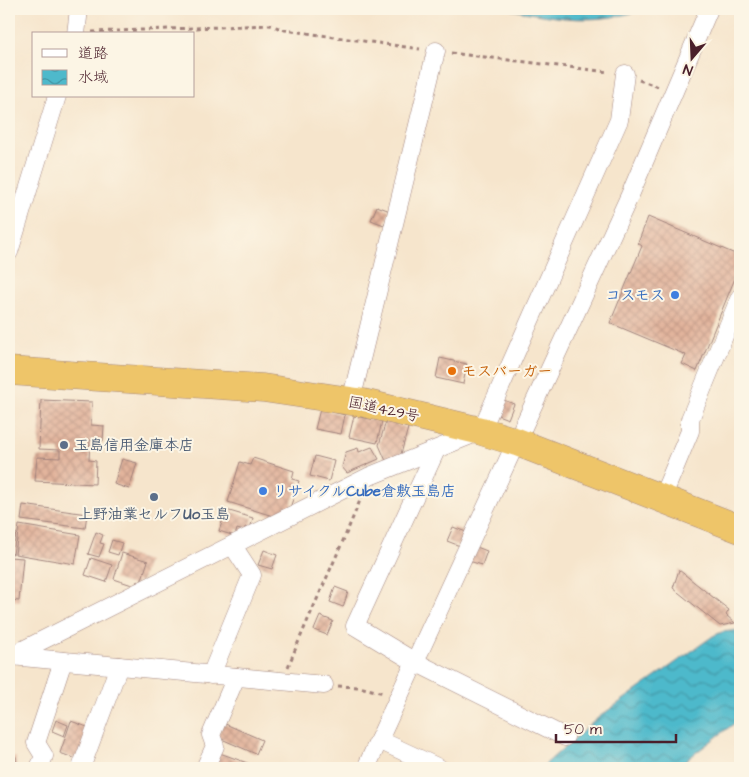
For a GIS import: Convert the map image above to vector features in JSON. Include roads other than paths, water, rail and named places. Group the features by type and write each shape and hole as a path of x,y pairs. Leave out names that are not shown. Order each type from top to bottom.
{"highway":[{"name":"国道429号","path":"9,371 264,388 351,401 480,431 517,442 740,529"}],"street":[{"path":"76,32 79,9"},
{"path":"366,768 626,204 709,9"},
{"path":"351,401 436,51"},
{"path":"10,656 370,476 480,431 619,120 624,74"},
{"path":"10,243 56,98"},
{"path":"662,498 690,431 690,419 740,297"},
{"path":"436,450 355,626 415,662 566,737"},
{"path":"211,675 252,575 232,546"},
{"path":"10,656 324,685"},
{"path":"39,768 44,756 36,743 63,661"},
{"path":"81,768 119,666"},
{"path":"205,768 215,746 211,735 236,677"},
{"path":"379,740 439,768"}],"water":[{"path":"508,9 647,9 611,17 578,19"},
{"path":"740,630 740,719 676,768 541,768 599,717 713,636 722,632"}],"place":[{"name":"コスモス","path":"675,295"},
{"name":"モスバーガー","path":"452,371"},
{"name":"玉島信用金庫本店","path":"64,445"},
{"name":"リサイクルCube倉敷玉島店","path":"263,491"},
{"name":"上野油業セルフUo玉島","path":"154,497"}]}
